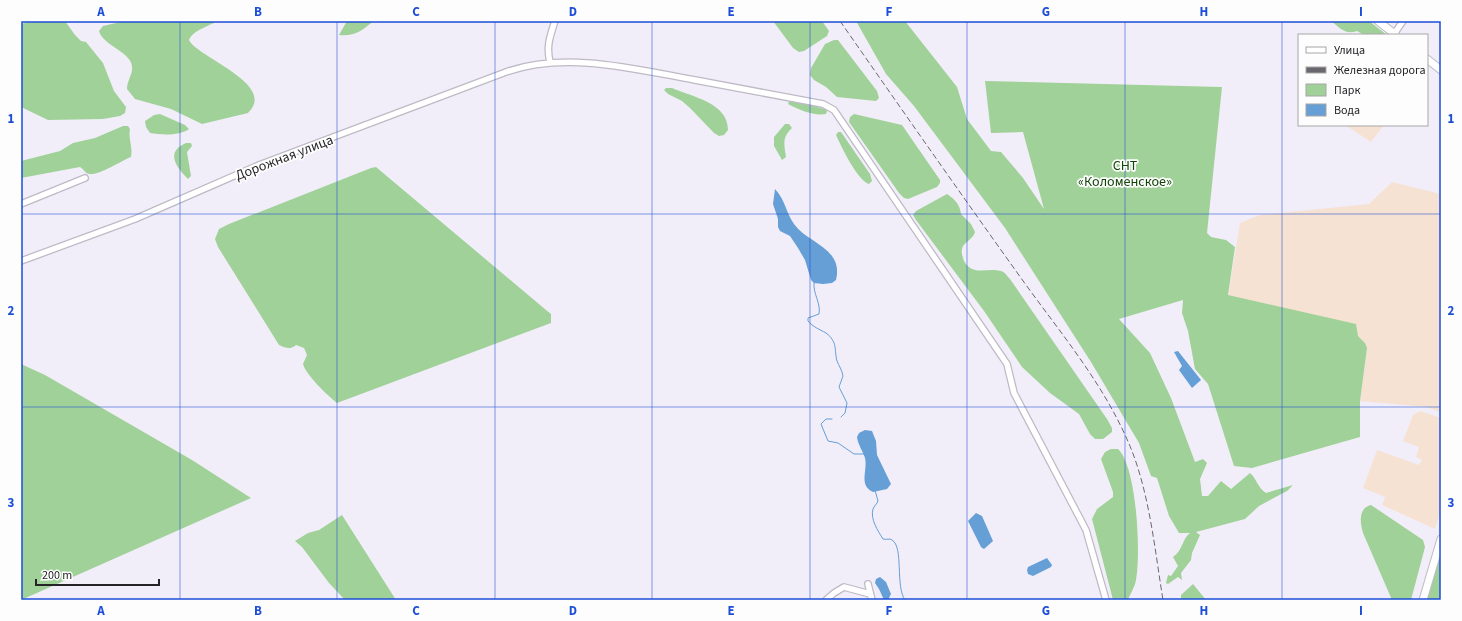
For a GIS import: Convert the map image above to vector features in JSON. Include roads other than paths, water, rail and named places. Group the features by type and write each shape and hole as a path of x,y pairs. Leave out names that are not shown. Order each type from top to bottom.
{"main road":[{"path":"1378,21 1395,34"},
{"path":"1428,60 1441,70"},
{"path":"1423,600 1441,539"}],"street":[{"path":"550,62 548,54 548,40 555,21"},
{"path":"1395,34 1403,21"},
{"name":"Дорожная улица","path":"21,261 135,219 259,165 506,72 550,62 581,62 668,75 823,104 834,110 1007,364 1014,393 1086,530 1106,600"},
{"path":"21,204 85,178"},
{"path":"868,584 871,597"},
{"path":"826,600 834,592 844,587 871,597"}],"water":[{"path":"775,189 779,193 794,224 800,231 830,253 835,260 837,269 836,280 832,283 814,283 811,280 805,260 798,248 790,236 780,231 773,204"},
{"path":"1178,351 1201,380 1192,388 1179,370 1182,366 1174,352"},
{"path":"865,430 872,431 876,441 877,455 891,484 887,489 873,492 868,489 866,485 864,477 866,463 857,437 859,433"},
{"path":"976,513 982,516 993,541 984,549 981,547 968,521"},
{"path":"1047,558 1052,565 1051,567 1033,576 1028,574 1028,567"},
{"path":"880,577 886,582 891,594 888,600 884,600 875,583 876,579"}],"waterway":[{"path":"814,283 819,306 819,314 808,318 808,321 830,336 834,343 837,361 843,376 839,387 847,403 845,413 841,417"},
{"path":"832,419 826,419 821,424 828,441 838,443 854,454 864,454"},
{"path":"875,490 878,501 872,513 874,521 883,539 891,539 896,544 899,559 900,586 905,600"}],"railway":[{"path":"840,21 975,214 1082,361 1109,404 1132,451 1143,487 1148,506 1163,600"}],"park label":[{"name":"СНТ «Коломенское»","path":"1125,174"}]}
